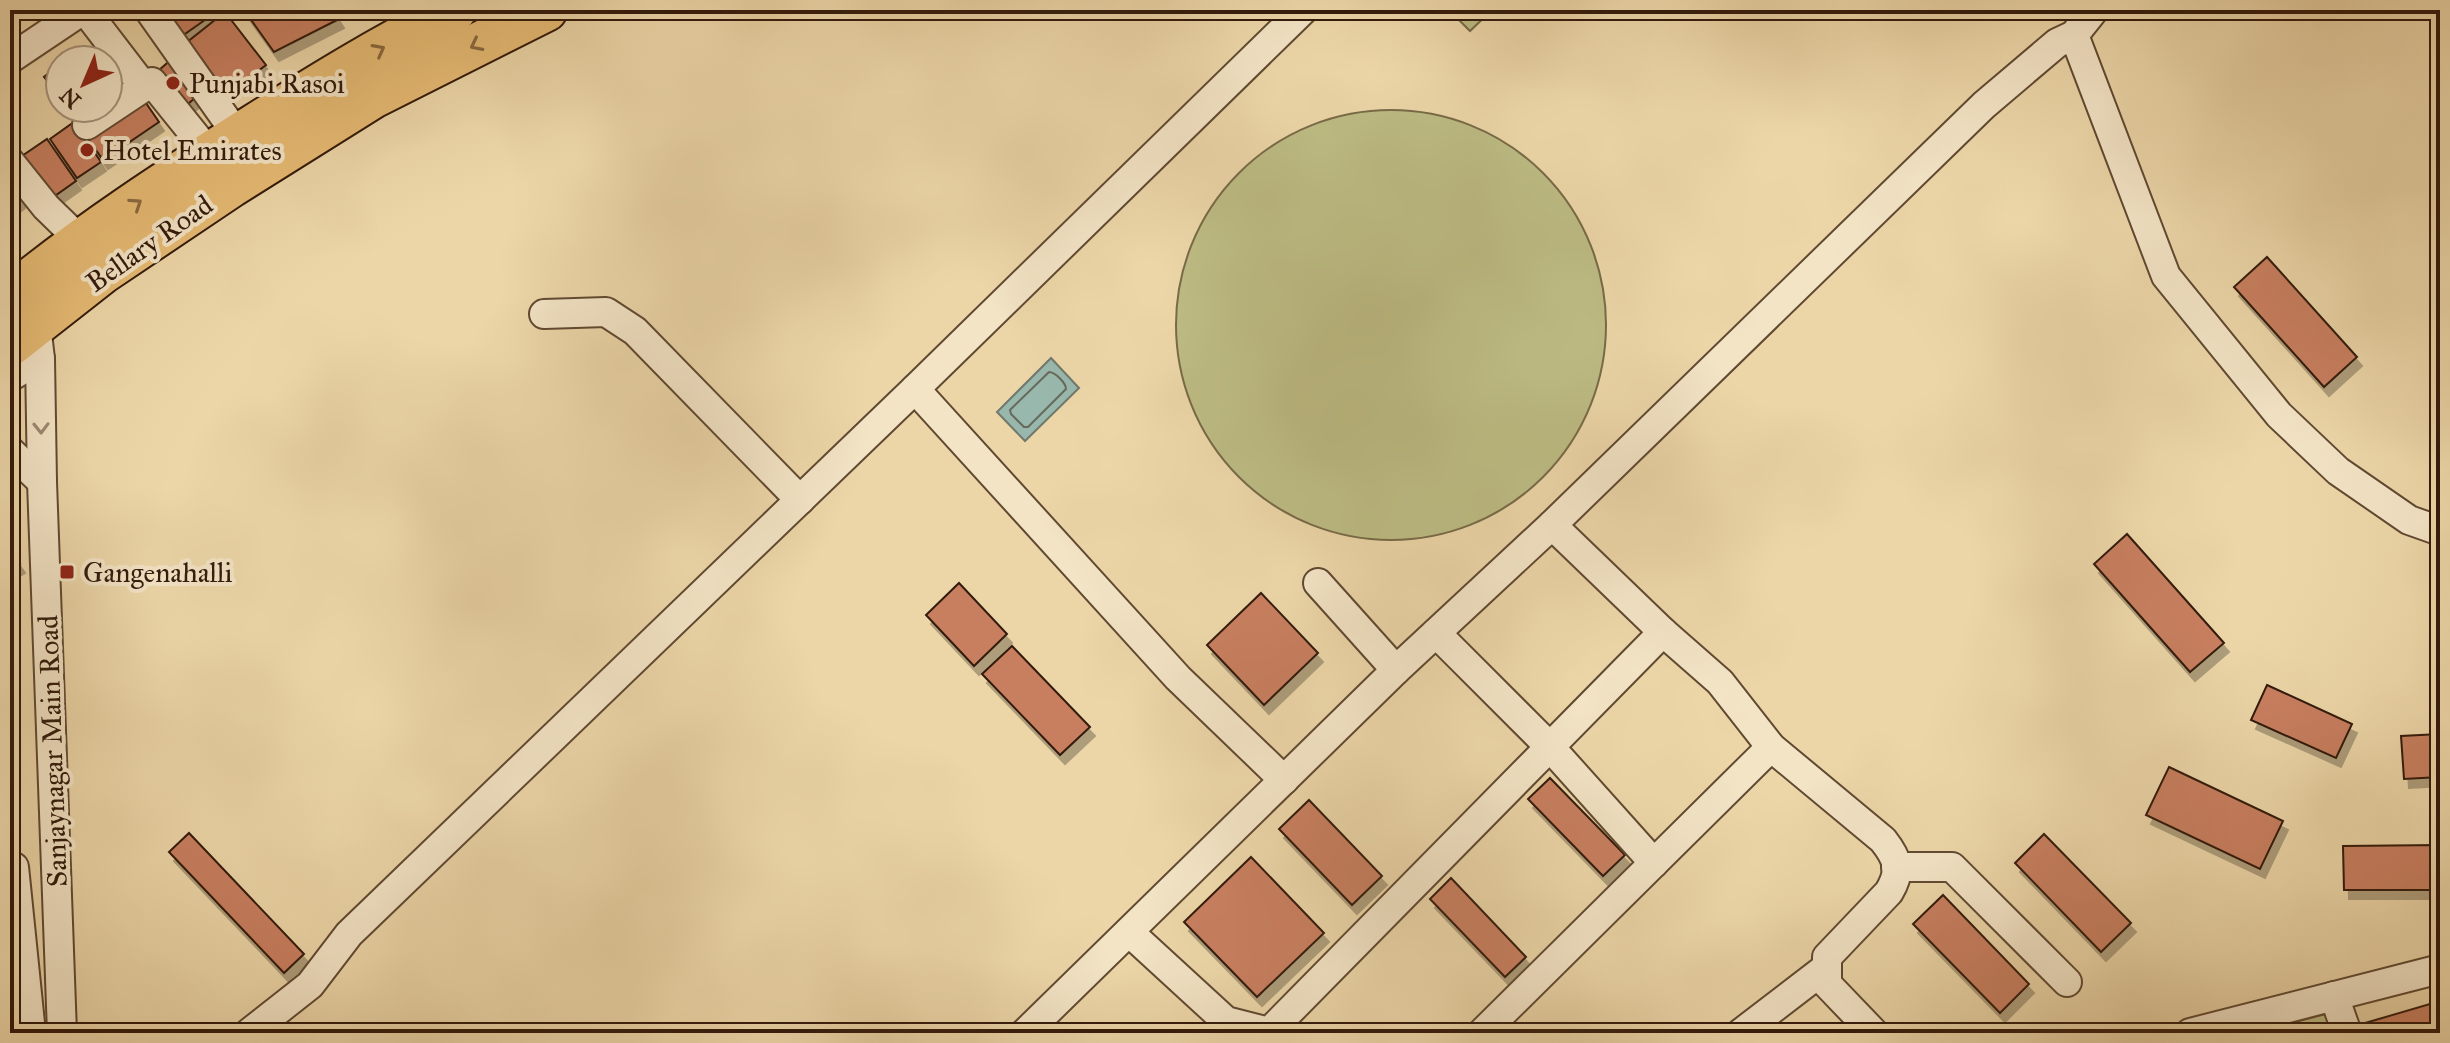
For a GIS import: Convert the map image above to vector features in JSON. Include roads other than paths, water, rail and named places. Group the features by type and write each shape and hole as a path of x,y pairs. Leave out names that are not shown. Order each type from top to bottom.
{"highway":[{"name":"Bellary Road","path":"27,340 103,272 231,186 373,97 546,10"},
{"name":"Bellary Road","path":"27,340 46,259 349,66 452,11"}],"street":[{"path":"10,59 84,10 144,87"},
{"path":"149,10 224,145"},
{"path":"249,1033 310,985 349,934 1303,10"},
{"path":"1025,1033 1396,670 1552,525 1984,105 2057,43 2074,35 2094,10"},
{"path":"2074,35 2166,276 2279,415 2338,471 2409,520 2440,531"},
{"path":"87,125 152,82 224,145"},
{"path":"10,162 46,207 46,259"},
{"path":"544,314 606,312 635,331 800,500"},
{"path":"10,377 27,340"},
{"path":"10,392 27,340"},
{"name":"Sanjaynagar Main Road","path":"27,340 42,482 62,1033"},
{"path":"915,389 1178,678 1284,780"},
{"path":"10,451 42,482"},
{"path":"1552,525 1720,682 1771,747 1883,840 1896,857 1896,880 1889,892 1827,957 1827,984 1874,1033"},
{"path":"1318,583 1396,670"},
{"path":"1129,932 1226,1021 1269,1032 1279,1030 1663,632"},
{"path":"1436,633 1550,747 1654,863"},
{"path":"1482,1033 1771,747"},
{"path":"10,870 14,867 31,1033"},
{"path":"1896,867 1952,867 2067,982"},
{"path":"1741,1033 1827,967"},
{"path":"2190,1033 2440,969"},
{"path":"2334,996 2347,1033"}],"water":[{"path":"1051,358 1079,388 1025,441 997,412"}],"place":[{"name":"Punjabi Rasoi","path":"173,83"},
{"name":"Hotel Emirates","path":"87,150"},
{"name":"Gangenahalli","path":"67,572"}]}
